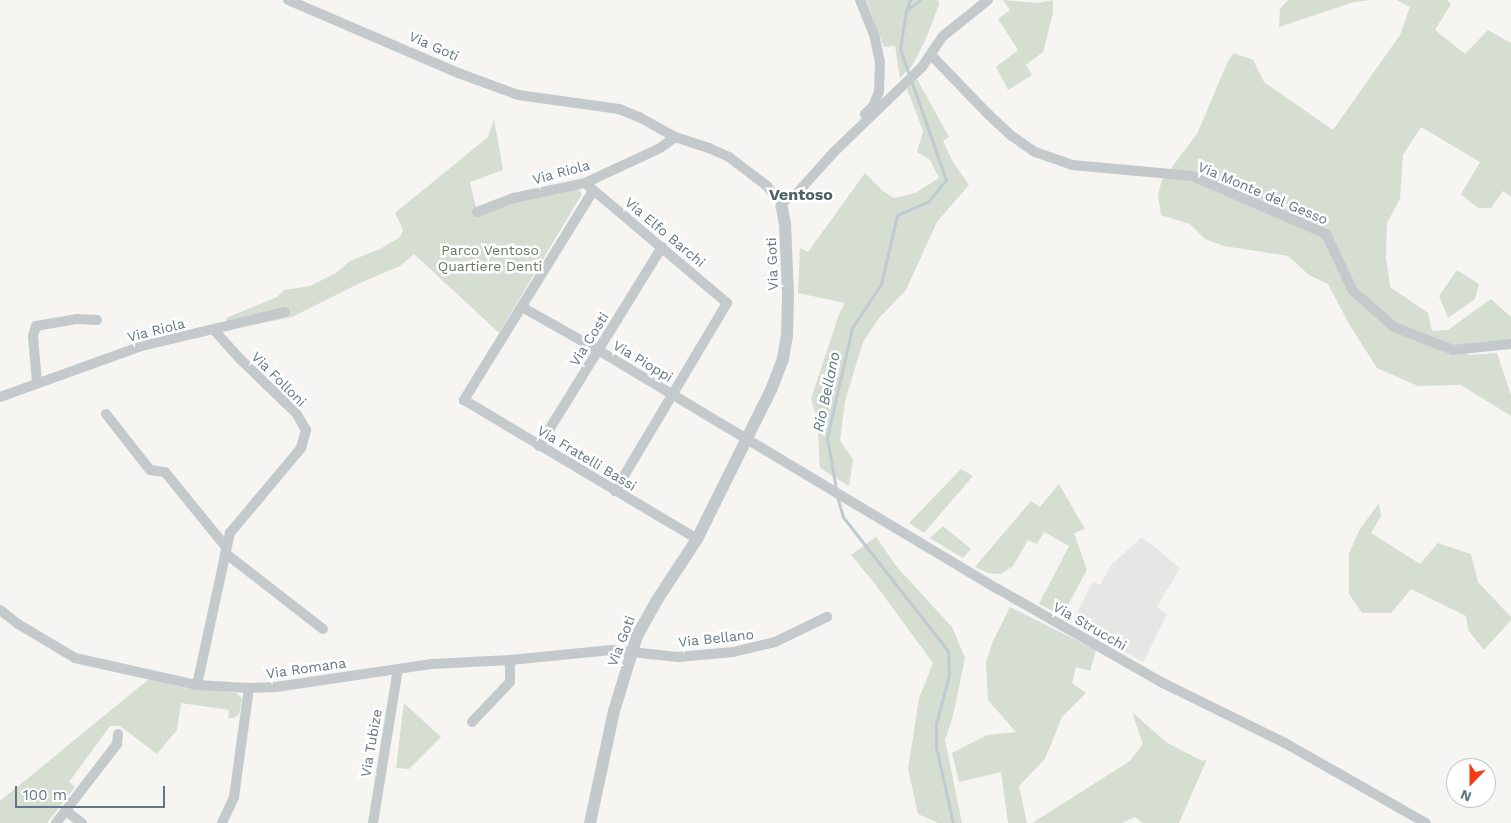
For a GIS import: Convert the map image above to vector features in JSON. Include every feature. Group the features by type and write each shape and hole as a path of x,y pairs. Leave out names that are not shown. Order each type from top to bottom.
{"street":[{"name":"Via Goti","path":"289,0 461,74 509,92 619,109 639,117 675,137 729,157 767,186 781,204 785,224 788,295 786,342 771,390 747,440 696,539 652,608 631,651 602,763 590,823"},
{"path":"855,132 861,118 874,105 879,91 879,51 860,0"},
{"path":"781,204 798,192 834,152 916,74 932,56 943,36 988,0"},
{"name":"Via Monte del Gesso","path":"932,56 981,108 1012,136 1035,152 1072,165 1192,176 1326,234 1353,291 1394,327 1453,350 1511,344"},
{"name":"Via Riola","path":"477,212 514,198 585,183 660,148 675,137"},
{"name":"Via Elfo Barchi","path":"585,183 727,303 672,395"},
{"path":"522,308 593,191"},
{"name":"Via Costi","path":"539,446 662,247"},
{"name":"Via Pioppi","path":"522,308 598,350 747,440"},
{"name":"Via Fratelli Bassi","path":"522,308 464,400 696,539"},
{"name":"Via Riola","path":"0,397 142,346 285,312"},
{"path":"37,383 33,336 36,326 77,319 97,320"},
{"name":"Via Folloni","path":"197,685 230,533 301,448 306,430 296,413 240,359 214,330"},
{"path":"614,491 672,395"},
{"path":"106,414 150,470 165,472 226,550 323,629"},
{"name":"Via Strucchi","path":"747,440 998,590 1155,678 1285,743 1426,823"},
{"name":"Via Romana","path":"0,610 18,624 75,658 197,685 249,688 276,687 432,664 510,660 612,650 631,651"},
{"name":"Via Bellano","path":"631,651 678,657 748,650 775,642 827,617"},
{"path":"472,722 510,682 510,660"},
{"name":"Via Tubize","path":"373,823 398,669"},
{"path":"222,823 234,798 249,688"},
{"path":"56,823 117,744 118,734"},
{"path":"66,811 82,823"}],"shaded area":[{"path":"1142,537 1180,568 1157,607 1167,614 1142,662 1073,621 1093,581 1100,585 1112,564"}],"green space":[{"path":"866,0 938,0 939,5 925,41 912,66 900,78 895,46 884,47"},
{"path":"1003,0 1037,3 1053,0 1053,13 1043,52 1026,65 1032,75 1008,90 996,67 1018,50 998,19 1010,10"},
{"path":"1288,0 1371,0 1354,2 1279,27 1280,9"},
{"path":"1397,0 1447,0 1451,4 1435,30 1465,54 1488,30 1511,43 1511,197 1503,191 1491,208 1478,208 1461,194 1480,162 1421,127 1403,155 1400,199 1387,223 1386,257 1390,287 1428,313 1432,331 1448,330 1491,299 1511,317 1511,339 1458,345 1468,355 1497,353 1511,395 1511,416 1461,385 1418,386 1377,368 1349,324 1328,284 1309,275 1288,256 1224,246 1205,239 1190,224 1161,215 1158,194 1162,180 1197,134 1228,61 1234,53 1253,60 1264,82 1333,130 1400,35 1410,7"},
{"path":"917,79 949,137 943,141 953,162 969,185 937,222 906,290 879,318 863,342 845,401 840,441 853,459 849,486 820,468 817,418 811,399 839,314 845,303 798,293 800,248 808,252 865,173 883,191 894,198 915,193 939,178 930,160 917,152 923,131 907,89"},
{"name":"Parco Ventoso Quartiere Denti","path":"494,119 503,170 470,182 477,212 575,185 582,194 499,333 414,254 400,266 360,283 292,317 228,330 226,318 277,297 284,290 310,286 336,273 350,261 380,249 400,237 403,230 395,213 488,137"},
{"path":"1457,270 1479,284 1475,299 1448,318 1439,296"},
{"path":"961,469 973,476 924,533 909,523"},
{"path":"1059,484 1085,529 1074,533 1087,570 1062,616 1039,604 1069,546 1044,532 1037,544 1028,540 1013,566 1001,574 988,573 975,567 1031,501 1040,507"},
{"path":"1379,503 1381,516 1371,533 1420,564 1438,543 1471,554 1478,582 1511,617 1511,620 1484,650 1468,630 1466,616 1411,589 1391,613 1362,613 1349,594 1349,553 1360,529"},
{"path":"943,526 971,549 963,558 930,538"},
{"path":"876,537 897,567 952,627 965,658 953,716 945,740 962,823 938,823 918,814 908,769 919,698 933,663 875,584 851,555"},
{"path":"1010,607 1096,650 1090,671 1076,667 1072,683 1086,693 1062,717 1045,759 1019,786 1027,823 1008,823 1001,772 959,782 952,753 987,735 1016,732 988,700 986,662 993,641"},
{"path":"149,679 185,688 237,693 242,699 239,714 234,718 228,718 229,710 181,703 177,730 157,754 120,726 110,726 69,782 75,787 47,823 0,823 0,801"},
{"path":"404,703 441,737 409,769 396,768"},
{"path":"1132,712 1166,742 1202,761 1207,759 1179,823 1143,823 1135,817 1122,823 1032,823 1130,761 1143,744"}],"waterway":[{"name":"Rio Bellano","path":"836,489 827,438 852,328 881,284 897,215 928,202 946,180 900,49 906,11 910,0"},
{"path":"907,10 920,0"},
{"name":"Rio Bellano","path":"837,496 843,517 948,651 949,675 936,724 936,747 953,823"}],"district":[{"name":"Ventoso","path":"801,195"}]}
